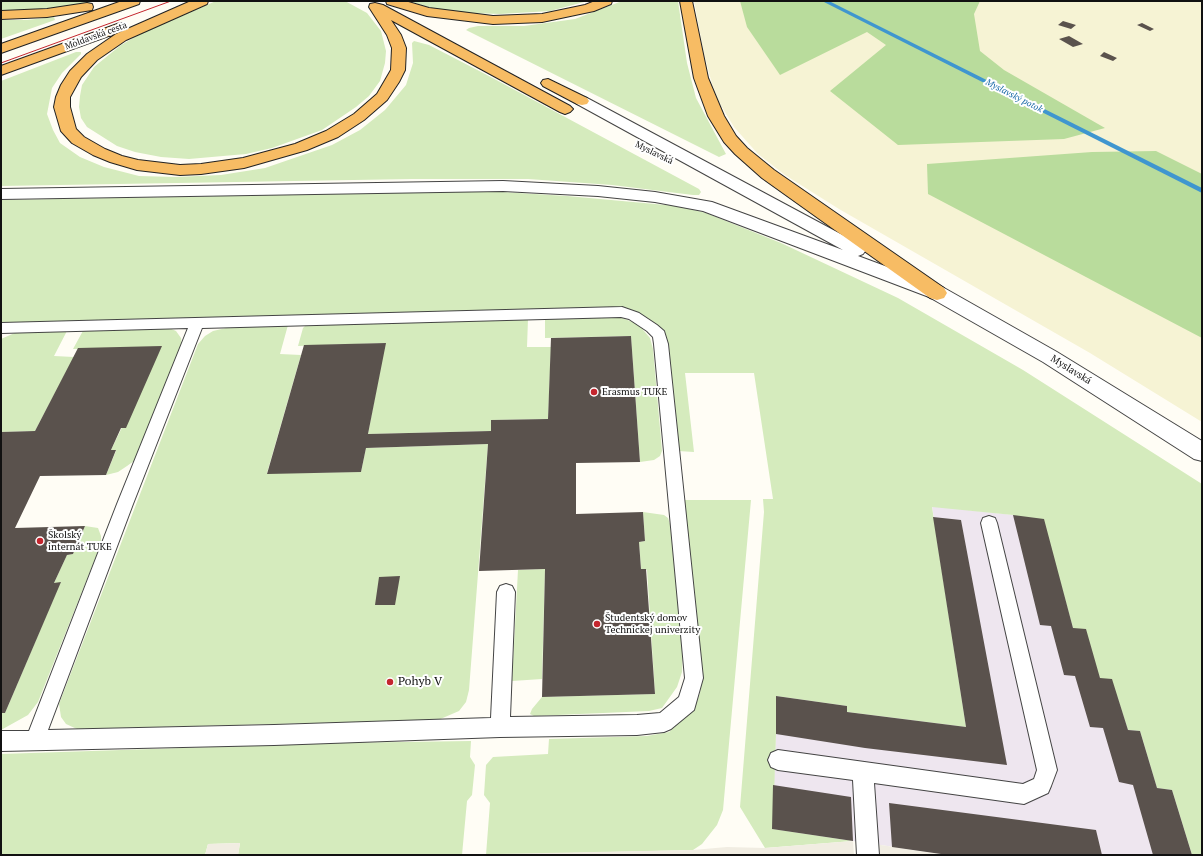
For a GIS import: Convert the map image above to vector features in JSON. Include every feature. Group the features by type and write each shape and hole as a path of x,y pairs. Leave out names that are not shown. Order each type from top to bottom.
{"highway":[{"path":"1,15 57,12 111,1"},
{"name":"Moldavská cesta","path":"1,49 134,1"},
{"name":"Moldavská cesta","path":"1,71 192,1"},
{"path":"202,1 121,37 83,64 68,85 63,97 62,108 69,130 78,140 99,152 116,159 137,165 180,170 202,169 244,163 301,147 332,134 359,117 382,97 398,70 399,48 394,35 369,4"},
{"path":"392,1 417,10 444,15 472,19 518,20 567,14 589,8 606,1"},
{"path":"392,1 442,27"},
{"path":"686,1 701,78 714,111 730,140 768,174 937,293"},
{"name":"Myslavská","path":"369,4 565,109"},
{"name":"Myslavská","path":"533,75 582,101"}],"street":[{"name":"Myslavská","path":"582,101 937,293 1050,357 1202,452"},
{"name":"Myslavská","path":"565,109 937,293"},
{"path":"1,194 503,186 598,191 655,197 692,202 731,214 937,293"}],"lane":[{"path":"1,328 622,312 644,321 659,335 665,371 674,480 694,678 687,703 664,722 637,725 500,727 1,741"},
{"path":"35,740 125,504 197,323"},
{"path":"778,760 1024,794 1041,786 1047,770 989,522"},
{"path":"500,727 506,592"},
{"path":"863,771 868,855"}],"shaded area":[{"path":"694,1 1202,1 1202,422 1090,353 839,209 785,175 758,154 734,127 720,104 712,84 704,54"},
{"path":"932,506 1013,515 1046,531 1073,628 1140,731 1146,751 1172,790 1192,855 948,855 772,829 776,696 847,706 847,712 966,726"},
{"path":"853,841 854,855 445,855 693,850 727,847 765,848"},
{"path":"240,843 238,855 205,855 208,844"},
{"path":"875,844 912,850 948,855 876,855"}],"green space":[{"path":"1,1 95,1 66,8 1,11"},
{"path":"216,1 345,1 367,13 381,31 386,51 385,63 380,81 369,96 356,107 322,130 272,148 246,154 189,159 161,157 135,152 117,146 87,127 81,118 79,107 80,96 82,85 94,67 121,45 142,33"},
{"path":"408,1 588,1 550,11 500,14 468,13 432,8"},
{"path":"622,1 678,1 687,63 696,98 726,154 719,157 466,30 478,26 524,26 575,19"},
{"path":"740,1 980,1 974,14 980,51 1004,70 1105,128 1064,139 898,145 830,91 886,45 867,32 780,75 747,27"},
{"path":"54,17 55,20 1,39 1,20 27,20"},
{"path":"414,41 429,45 487,75 699,189 701,192 699,195 693,195 612,185 528,179 412,179 1,186 1,81 76,52 81,52 81,54 62,73 52,88 47,114 60,143 80,157 104,167 139,176 176,177 221,175 265,168 332,145 360,130 385,110 406,85 413,63 412,43"},
{"path":"1156,151 1202,174 1202,338 928,194 927,164 1092,152"},
{"path":"502,192 567,196 677,206 706,213 781,243 898,298 1023,370 1202,484 1202,855 1192,855 1172,790 1157,788 1140,731 1128,730 1117,696 1100,678 1073,628 1046,531 1013,515 932,507 966,727 847,712 847,706 776,696 773,829 853,841 765,848 740,807 764,512 763,499 773,499 754,373 685,373 694,452 678,451 661,344 634,316 1,328 1,200"},
{"path":"617,316 638,324 650,338 653,349 662,451 660,456 654,460 640,462 631,336 545,338 545,317"},
{"path":"528,319 527,347 551,347 548,419 491,420 491,431 368,434 385,343 298,346 303,328 307,324"},
{"path":"288,325 280,354 301,355 267,473 361,472 366,448 488,444 469,690 466,702 459,711 438,720 77,729 66,724 61,717 59,704 198,344 205,336 213,331 226,328 242,326"},
{"path":"169,328 176,331 181,338 182,346 139,454 134,461 118,472 106,475 116,451 111,450 161,347 73,349 84,329"},
{"path":"68,329 54,356 74,357 35,431 1,432 1,339 17,332"},
{"path":"683,500 751,500 723,810 717,825 702,844 693,850 486,855 490,803 484,795 486,765 493,757 548,754 549,739 647,736 669,732 695,707 700,693 702,673"},
{"path":"643,512 664,515 668,518 670,524 683,650 682,672 677,687 662,708 649,711 534,716 530,714 532,709 542,697 655,694 647,570 641,569 639,542 645,541"},
{"path":"85,526 98,528 101,536 101,544 38,702 28,715 1,730 1,713 5,713 60,583 54,583 67,555 73,554"},
{"path":"545,569 542,679 512,681 518,570"},
{"path":"471,741 470,757 475,765 472,795 467,801 462,855 238,855 240,843 208,844 205,855 1,855 1,754 332,743"}],"building":[{"path":"1063,21 1076,25 1071,29 1058,25"},
{"path":"1142,23 1154,29 1150,31 1137,25"},
{"path":"1069,36 1083,44 1073,47 1059,39"},
{"path":"1104,52 1117,58 1113,61 1100,56"},
{"path":"631,336 640,462 576,463 576,514 643,512 645,541 639,542 641,569 646,569 655,694 542,697 545,569 479,571 488,444 366,448 361,472 267,474 304,345 386,343 368,434 491,431 491,420 548,419 551,338"},
{"name":"Školský internát TUKE","path":"162,346 126,428 121,428 111,450 116,450 106,475 40,476 15,528 85,526 73,554 67,555 54,583 61,582 5,713 1,713 1,432 35,431 78,348"},
{"path":"1013,515 1044,519 1073,628 1086,629 1100,678 1112,679 1128,730 1140,731 1157,788 1172,790 1192,855 1153,855 1133,785 1119,782 1103,728 1090,727 1075,676 1064,675 1051,626 1040,625"},
{"path":"933,517 961,520 1007,765 865,748 776,734 776,696 847,706 847,712 966,727"},
{"path":"400,576 395,605 375,605 379,577"},
{"path":"773,785 851,797 853,841 772,829"},
{"path":"889,803 1096,830 1102,855 948,855 892,847"}],"waterway":[{"name":"Myslavský potok","path":"825,1 1202,191"}],"tram line":[{"path":"1,63 171,1"}],"place":[{"name":"Erasmus TUKE","path":"594,392"},
{"name":"Školský internát TUKE","path":"40,541"},
{"name":"Študentský domov Technickej univerzity","path":"597,624"},
{"name":"Pohyb V","path":"390,682"}]}
